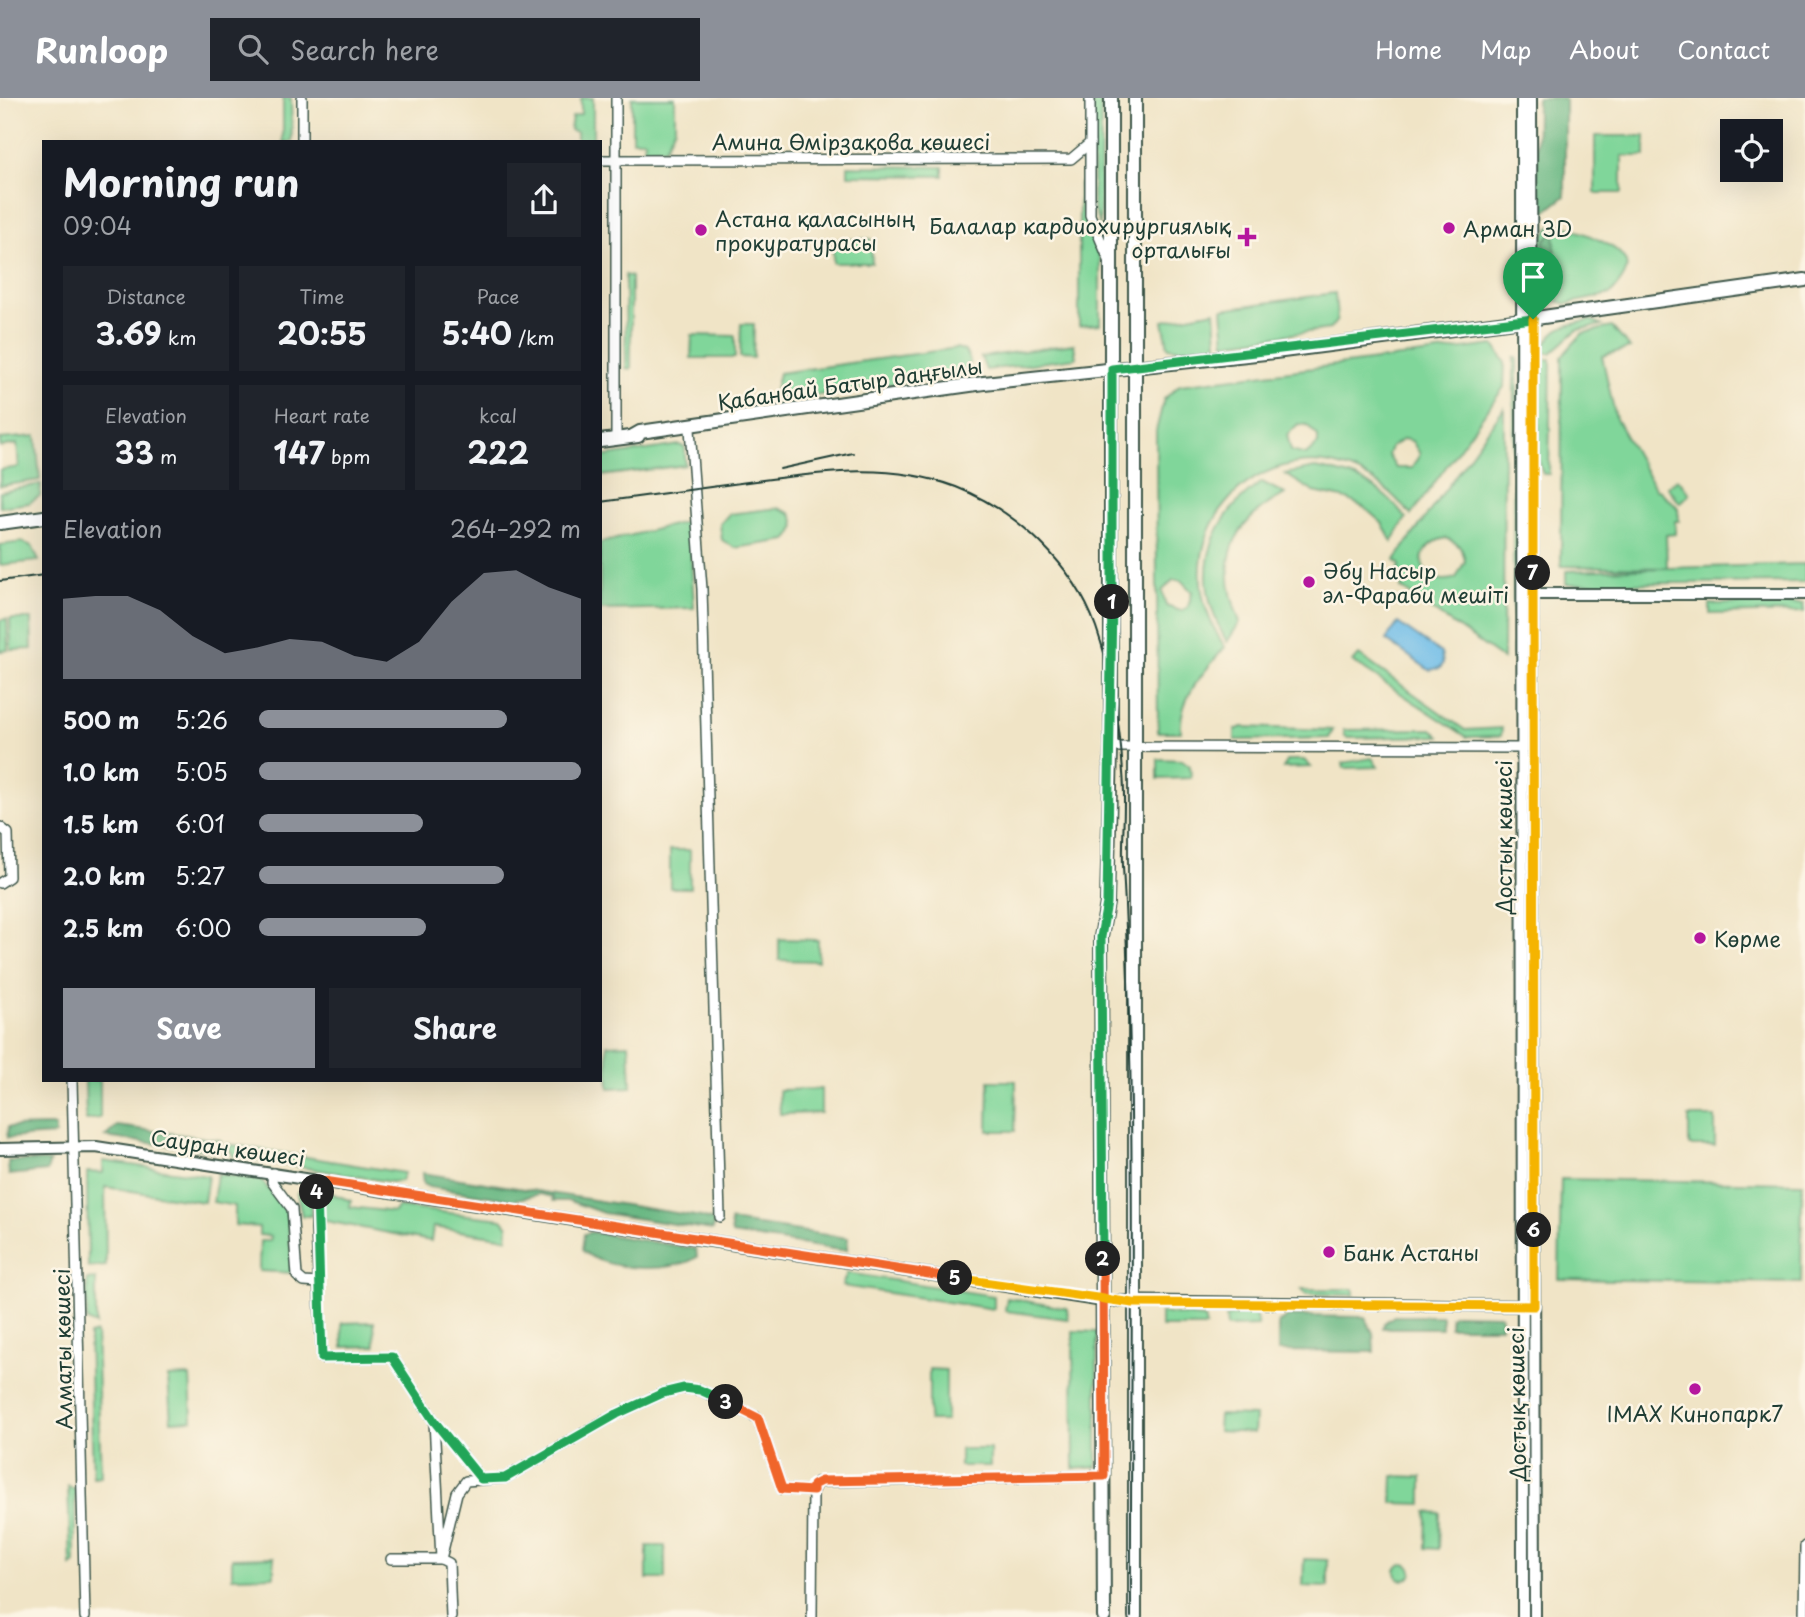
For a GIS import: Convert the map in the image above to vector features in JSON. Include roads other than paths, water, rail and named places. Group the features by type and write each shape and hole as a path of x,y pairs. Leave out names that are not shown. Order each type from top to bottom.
{"main road":[{"path":"1102,1615 1104,1476 1101,937 1107,903 1111,747 1111,98"},
{"path":"1135,98 1135,1617"},
{"name":"Қабанбай Батыр даңғылы","path":"633,436 640,432 770,412 1528,320 1805,280"},
{"name":"Қабанбай Батыр даңғылы","path":"602,441 1051,381 1074,373"},
{"path":"0,523 42,517"}],"street":[{"path":"302,98 302,140"},
{"path":"615,439 616,98"},
{"path":"1090,98 1090,215 1112,267"},
{"name":"Достық көшесі","path":"1522,98 1528,320"},
{"name":"Достық көшесі","path":"1523,1617 1529,1306 1527,594 1531,98"},
{"path":"1090,143 1067,159 1083,168 1090,185"},
{"name":"Амина Өмірзақова көшесі","path":"602,160 1067,159"},
{"path":"690,429 702,589 720,1217"},
{"path":"1527,594 1805,594"},
{"name":"Достық көшесі","path":"1527,594 1522,748 1535,1617"},
{"path":"1111,747 1522,748"},
{"path":"0,827 8,834 9,877 0,883"},
{"name":"Алматы көшесі","path":"72,1082 85,1617"},
{"name":"Сауран көшесі","path":"0,1149 96,1147 1102,1301 1529,1306"},
{"path":"273,1172 272,1182 292,1209 297,1276 304,1282 319,1283"},
{"path":"318,1180 322,1358 392,1357 434,1421 481,1479"},
{"path":"441,1559 457,1493 466,1481 505,1478 617,1414 663,1393 684,1388 700,1390 758,1418 782,1489 813,1491"},
{"path":"434,1421 441,1559"},
{"path":"812,1617 813,1485 821,1481 1104,1476"},
{"path":"1804,1617 1805,1546"},
{"path":"391,1559 441,1559 449,1563 451,1617"}],"water":[{"path":"1398,623 1441,653 1443,663 1440,668 1429,670 1386,640"}],"tram line":[{"path":"780,469 853,453"},
{"path":"602,502 831,472 882,472 931,479 979,497 1021,525 1058,562 1086,604 1102,644 1111,680 1124,785 1123,866 1130,1054 1132,1241 1131,1617"},
{"path":"0,581 42,575"}],"place":[{"name":"Арман 3D","path":"1449,228"},
{"name":"Астана қаласының прокуратурасы","path":"701,230"},
{"name":"Балалар кардиохирургиялық орталығы","path":"1247,237"},
{"name":"Әбу Насыр әл-Фараби мешіті","path":"1309,582"},
{"name":"Көрме","path":"1700,938"},
{"name":"Банк Астаны","path":"1329,1252"},
{"name":"IMAX Кинопарк7","path":"1695,1389"}]}
